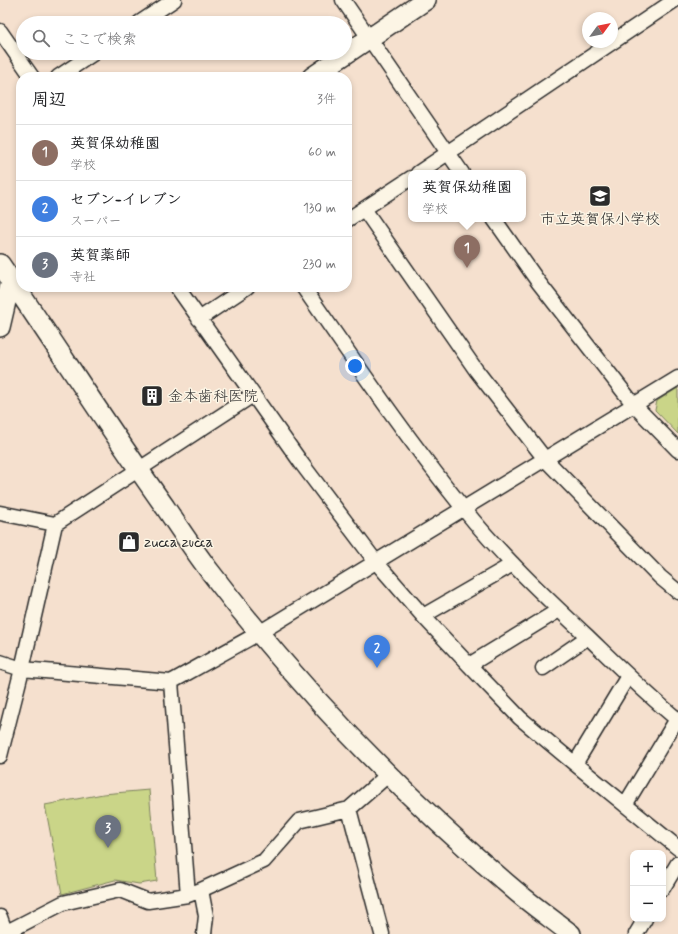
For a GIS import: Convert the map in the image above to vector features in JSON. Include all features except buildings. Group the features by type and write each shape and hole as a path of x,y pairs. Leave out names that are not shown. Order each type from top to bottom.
{"street":[{"path":"150,16 174,0"},
{"path":"343,0 460,170"},
{"path":"352,50 426,0"},
{"path":"422,170 675,0"},
{"path":"0,31 16,54"},
{"path":"20,60 29,72"},
{"path":"66,72 84,60"},
{"path":"319,72 337,60"},
{"path":"352,217 408,180"},
{"path":"364,209 476,370 545,459 660,577 678,592"},
{"path":"496,222 539,283 634,405 678,450"},
{"path":"0,264 11,279 0,327"},
{"path":"20,292 139,470 207,568 259,633 326,709 442,826 519,894 571,934"},
{"path":"180,292 302,464 376,562 423,616 520,718 678,848"},
{"path":"199,319 240,292"},
{"path":"307,292 407,435 464,509 513,564 559,610 628,676 678,720 625,805"},
{"path":"0,662 22,669 171,682 259,633 678,378"},
{"path":"0,513 55,524 253,395"},
{"path":"0,756 22,669 55,524"},
{"path":"423,616 513,564"},
{"path":"469,665 559,610"},
{"path":"543,668 588,637"},
{"path":"575,764 628,676"},
{"path":"171,682 195,893 206,916 204,934"},
{"path":"0,917 5,933 63,903 120,890 148,901 195,893 264,860 299,821 349,809 389,774"},
{"path":"349,809 382,934"},
{"path":"664,886 678,863"},
{"path":"636,934 643,922"}],"green space":[{"path":"678,388 678,434 655,410 657,401"},
{"path":"149,790 157,881 139,884 115,880 62,894 45,805 103,794"}],"place":[{"name":"市立英賀保小学校","path":"600,196"},
{"name":"英賀保幼稚園","path":"467,268"},
{"name":"金本歯科医院","path":"152,396"},
{"name":"zucca zucca","path":"129,542"},
{"name":"セブン-イレブン","path":"377,668"},
{"name":"英賀薬師","path":"108,848"}]}
